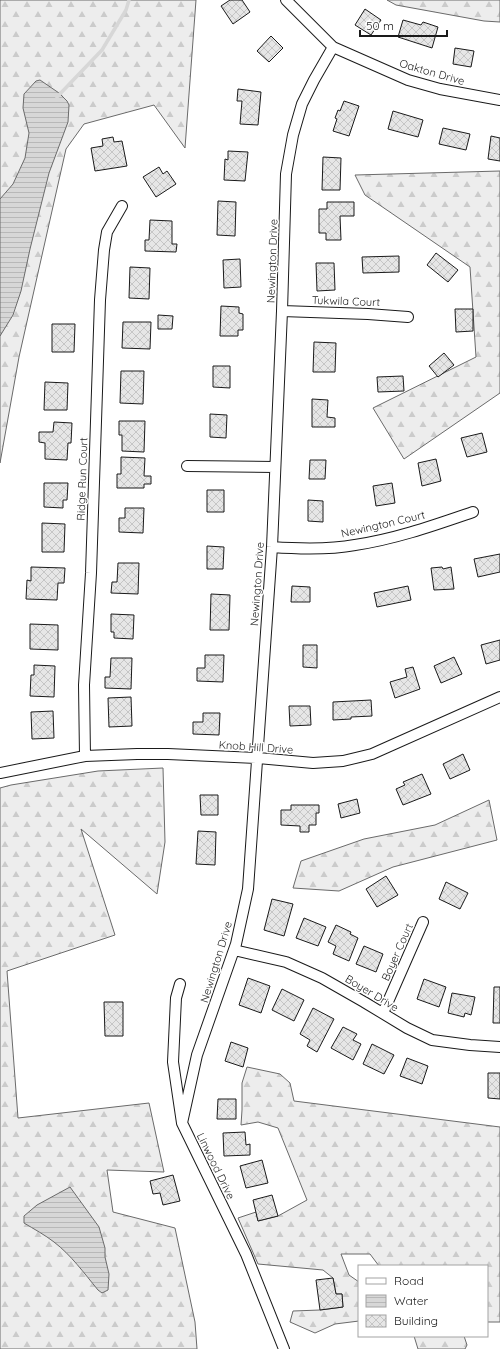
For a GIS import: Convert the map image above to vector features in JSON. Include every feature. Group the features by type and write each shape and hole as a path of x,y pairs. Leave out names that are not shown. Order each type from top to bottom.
{"street":[{"name":"Oakton Drive","path":"286,0 333,47 408,80 440,89 500,100"},
{"name":"Newington Drive","path":"182,1123 197,1055 234,950 248,889 272,547 286,174 293,135 302,104 333,47"},
{"name":"Ridge Run Court","path":"85,756 84,685 91,573 100,300 103,257 107,232 122,206"},
{"name":"Tukwila Court","path":"282,311 408,317"},
{"path":"187,466 275,467"},
{"name":"Newington Court","path":"272,547 302,550 355,546 414,532 473,512"},
{"name":"Knob Hill Drive","path":"0,773 85,756 168,754 258,758 313,763 343,761 372,754 500,697"},
{"name":"Boyer Court","path":"382,1013 423,922"},
{"name":"Boyer Drive","path":"234,950 286,962 322,978 407,1028 432,1040 470,1046 500,1047"},
{"name":"Linwood Drive","path":"180,984 176,998 173,1062 182,1123 246,1254 284,1349"}],"green space":[{"path":"0,0 196,0 185,148 154,105 84,124 66,149 19,357 0,463"},
{"path":"387,0 500,0 500,22 484,21 396,5"},
{"path":"500,171 500,393 404,459 373,408 476,357 470,267 365,195 355,175"},
{"path":"163,768 165,842 157,894 81,829 115,935 7,971 18,1118 149,1103 164,1172 107,1170 113,1212 175,1228 195,1322 197,1349 0,1349 0,788 98,771"},
{"path":"489,800 497,840 393,867 339,891 293,888 301,861 364,839 435,825"},
{"path":"247,1067 280,1074 290,1083 294,1101 500,1127 500,1322 488,1322 488,1265 378,1265 370,1254 341,1254 349,1275 358,1281 358,1321 335,1324 315,1333 290,1322 293,1311 343,1307 342,1294 336,1294 333,1278 323,1270 258,1264 238,1218 256,1212 258,1221 278,1216 307,1200 278,1128 258,1122 241,1125 242,1083"},
{"path":"414,1337 464,1337 467,1345 465,1349 418,1349"}],"water":[{"path":"40,80 59,93 67,101 69,105 68,122 49,173 21,291 13,315 0,336 0,199 13,184 25,158 29,133 23,108 24,94 36,81"},
{"path":"70,1187 99,1227 105,1248 105,1257 109,1274 108,1290 102,1293 60,1247 24,1223 24,1216 37,1205"}],"building":[{"path":"230,0 242,0 250,12 233,24 221,6"},
{"path":"365,9 381,20 371,35 355,25"},
{"path":"403,20 421,25 423,22 438,27 432,48 398,37"},
{"path":"271,36 283,48 269,62 257,51"},
{"path":"455,48 474,51 471,67 453,64"},
{"path":"238,89 261,92 258,125 240,124 242,101 237,101"},
{"path":"344,101 359,106 349,136 333,131 337,119 335,118"},
{"path":"393,111 423,120 418,137 388,129"},
{"path":"443,128 470,134 466,150 439,144"},
{"path":"491,136 500,138 500,161 488,159"},
{"path":"113,137 114,142 122,141 127,166 95,171 91,148 103,146 102,139"},
{"path":"228,151 248,152 245,181 224,180 225,159 228,160"},
{"path":"323,157 341,158 340,190 322,190"},
{"path":"159,167 163,174 167,171 176,184 156,197 143,177"},
{"path":"218,201 236,202 235,236 217,235"},
{"path":"327,202 354,202 354,216 340,216 341,240 326,240 326,233 319,233 319,209 327,209"},
{"path":"150,220 172,221 172,244 177,244 176,252 145,251 145,240 149,240"},
{"path":"436,253 458,270 448,282 427,265"},
{"path":"399,256 399,272 363,273 362,257"},
{"path":"240,259 241,287 224,288 223,260"},
{"path":"316,263 334,263 335,290 317,291"},
{"path":"130,267 150,268 149,299 129,298"},
{"path":"221,306 239,307 239,313 243,314 243,330 238,330 238,336 220,336"},
{"path":"455,309 473,309 473,331 456,332"},
{"path":"158,315 173,316 172,329 158,329"},
{"path":"123,322 151,322 150,349 122,348"},
{"path":"52,324 75,324 74,352 52,352"},
{"path":"314,342 336,343 335,372 313,372"},
{"path":"444,353 454,365 438,377 429,366"},
{"path":"213,366 230,366 230,388 213,387"},
{"path":"121,371 144,371 143,404 120,403"},
{"path":"403,376 404,391 378,392 377,377"},
{"path":"45,382 68,383 67,410 44,410"},
{"path":"312,399 328,400 327,417 335,418 335,427 312,427"},
{"path":"210,414 227,415 226,438 210,437"},
{"path":"119,421 145,421 144,452 122,451 122,435 119,435"},
{"path":"54,422 72,423 71,443 68,443 67,460 45,459 45,443 39,442 39,432 53,432"},
{"path":"482,433 487,452 467,457 461,438"},
{"path":"121,457 145,458 144,476 151,476 151,484 144,484 144,488 117,488 117,474 121,474"},
{"path":"436,459 441,481 422,486 418,463"},
{"path":"310,460 326,460 325,479 309,479"},
{"path":"44,483 68,483 67,500 63,500 63,508 44,507"},
{"path":"392,483 395,503 376,506 373,486"},
{"path":"207,490 224,490 224,512 207,512"},
{"path":"308,500 323,501 323,522 308,521"},
{"path":"125,508 144,508 143,533 119,532 119,518 125,518"},
{"path":"42,523 65,524 64,552 42,552"},
{"path":"207,546 224,547 223,569 207,569"},
{"path":"500,554 500,572 478,577 474,559"},
{"path":"118,563 139,563 138,594 111,593 112,582 117,582"},
{"path":"31,567 65,568 64,583 58,583 57,600 26,599 27,580 31,581"},
{"path":"442,567 443,569 451,567 454,589 434,590 431,568"},
{"path":"292,586 310,587 310,602 291,602"},
{"path":"408,586 411,600 377,607 374,593"},
{"path":"211,594 230,595 229,630 210,630"},
{"path":"111,614 134,615 133,639 114,638 114,632 111,632"},
{"path":"30,624 58,625 58,650 30,649"},
{"path":"500,640 500,660 486,664 481,645"},
{"path":"303,645 317,645 317,668 303,667"},
{"path":"205,655 224,655 223,682 197,681 197,668 205,668"},
{"path":"454,657 462,674 441,683 434,666"},
{"path":"111,658 132,658 131,689 105,688 105,677 110,677"},
{"path":"34,665 55,666 54,697 30,696 31,675 34,675"},
{"path":"413,667 420,689 395,698 390,682 407,677 405,669"},
{"path":"131,697 132,726 109,727 108,698"},
{"path":"371,700 372,716 333,720 333,702"},
{"path":"289,706 310,706 311,725 290,726"},
{"path":"53,711 54,738 32,739 31,712"},
{"path":"203,713 220,713 219,735 193,734 193,722 203,722"},
{"path":"463,754 470,770 450,779 443,764"},
{"path":"422,774 431,794 403,805 396,789 405,785 403,782"},
{"path":"200,795 218,795 218,815 201,815"},
{"path":"357,799 360,813 341,818 338,804"},
{"path":"291,805 319,805 319,813 316,813 316,825 309,825 309,832 300,832 300,826 281,825 281,810 291,810"},
{"path":"198,831 216,832 215,865 196,864"},
{"path":"386,876 398,895 377,907 366,889"},
{"path":"446,882 468,893 460,909 439,899"},
{"path":"272,899 293,904 284,936 264,930"},
{"path":"304,918 326,927 318,946 296,938"},
{"path":"336,925 351,932 350,934 358,938 349,961 333,954 336,946 328,942"},
{"path":"364,946 383,954 376,972 356,964"},
{"path":"248,978 270,986 261,1013 239,1005"},
{"path":"424,979 446,987 439,1007 417,999"},
{"path":"494,987 500,987 500,1023 493,1023"},
{"path":"282,989 304,1000 294,1021 272,1010"},
{"path":"452,993 475,997 471,1015 465,1013 464,1017 448,1013"},
{"path":"104,1002 123,1002 123,1036 105,1036"},
{"path":"313,1008 334,1019 317,1052 307,1046 310,1040 300,1034"},
{"path":"343,1027 357,1034 353,1040 361,1044 353,1060 331,1048"},
{"path":"231,1042 248,1048 243,1067 225,1061"},
{"path":"372,1044 394,1055 384,1074 363,1064"},
{"path":"407,1058 428,1066 422,1084 400,1076"},
{"path":"488,1073 500,1073 500,1099 488,1098"},
{"path":"218,1099 236,1099 236,1119 217,1119"},
{"path":"245,1132 246,1145 250,1144 250,1155 224,1156 223,1133"},
{"path":"262,1160 268,1183 246,1188 240,1166"},
{"path":"173,1175 180,1201 163,1205 160,1193 153,1194 150,1181"},
{"path":"272,1195 278,1216 258,1221 253,1200"},
{"path":"333,1278 336,1294 342,1294 343,1307 320,1310 316,1280"}],"waterway":[{"path":"57,97 102,50 126,10 129,0"}]}
